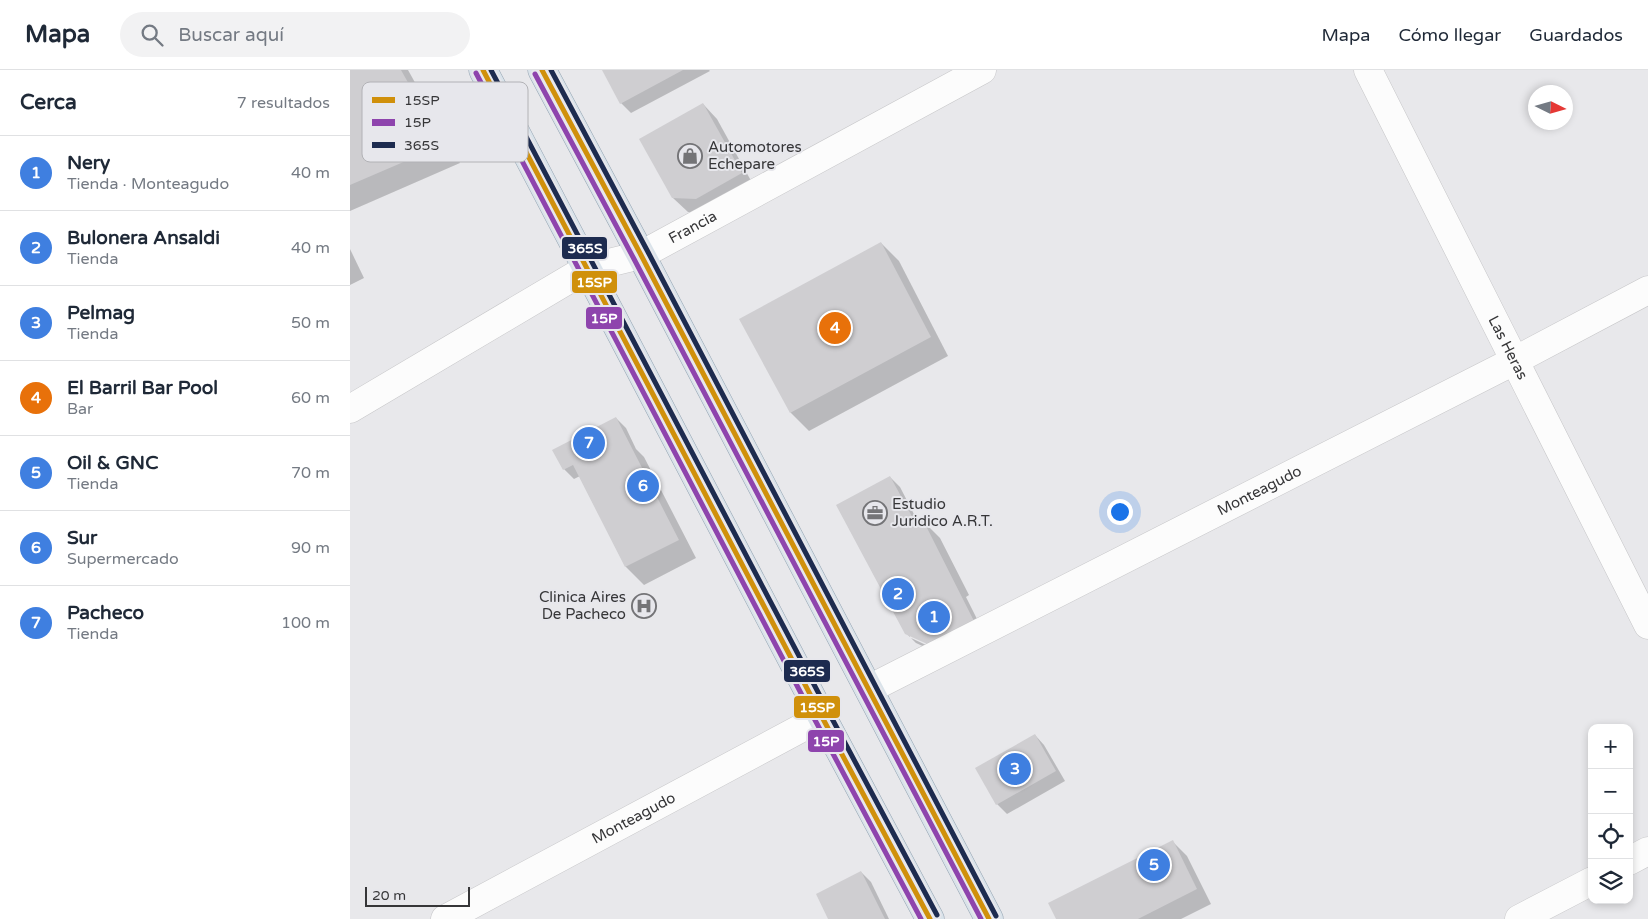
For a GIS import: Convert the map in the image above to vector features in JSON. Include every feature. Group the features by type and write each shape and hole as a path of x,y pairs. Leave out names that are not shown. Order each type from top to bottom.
{"main road":[{"path":"483,70 489,82"},
{"path":"542,70 989,919"},
{"path":"528,155 822,717 930,919"}],"street":[{"name":"Francia","path":"350,409 588,268 641,255 982,70"},
{"name":"Las Heras","path":"1368,70 1648,625"},
{"name":"Monteagudo","path":"869,690 1514,361 1648,290"},
{"name":"Monteagudo","path":"445,919 822,717"},
{"path":"1633,859 1648,851"},
{"path":"1519,919 1588,882"}],"building":[{"path":"350,70 401,70 408,82 362,82 362,162 403,162 350,185"},
{"path":"602,70 683,70 620,104"},
{"name":"Automotores Echepare","path":"703,103 742,173 696,199 672,198 639,139"},
{"path":"881,242 931,337 790,413 739,319"},
{"path":"616,417 679,540 625,567 573,465 563,470 552,450"},
{"path":"890,476 915,522 922,518 976,625 934,647 905,634 836,505"},
{"path":"1035,734 1056,771 996,805 975,768"},
{"path":"1173,840 1197,889 1138,919 1056,919 1048,903"},
{"path":"861,871 885,919 828,919 816,894"}],"transit line":[{"name":"15SP","path":"483,70 489,82"},
{"name":"365S","path":"491,70 497,82"},
{"name":"15SP","path":"542,70 989,919"},
{"name":"365S","path":"551,70 996,916"},
{"name":"15P","path":"476,73 481,82"},
{"name":"15P","path":"535,74 981,919"},
{"name":"365S","path":"528,140 937,915"},
{"name":"15SP","path":"528,156 930,919"},
{"name":"15P","path":"523,162 921,919"}],"place":[{"name":"Automotores Echepare","path":"690,156"},
{"name":"El Barril Bar Pool","path":"835,328"},
{"name":"Pacheco","path":"589,443"},
{"name":"Sur","path":"643,486"},
{"name":"Estudio Juridico A.R.T.","path":"875,513"},
{"name":"Bulonera Ansaldi","path":"898,594"},
{"name":"Clinica Aires De Pacheco","path":"644,606"},
{"name":"Nery","path":"934,617"},
{"name":"Pelmag","path":"1015,769"},
{"name":"Oil & GNC","path":"1154,865"}]}
